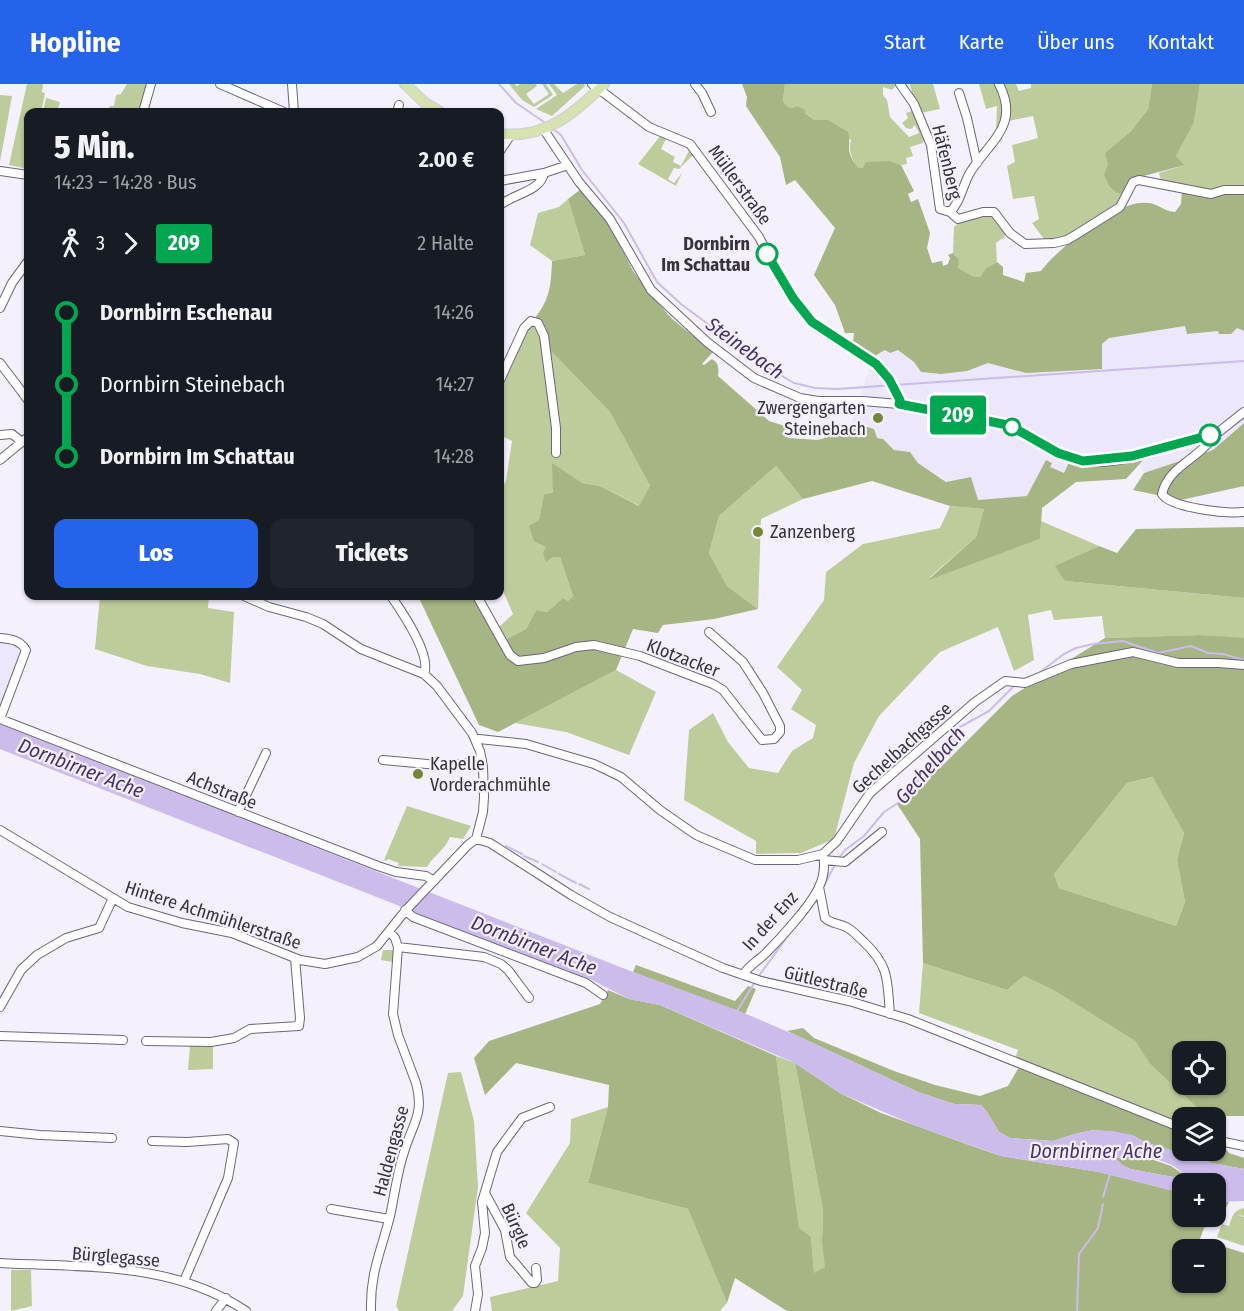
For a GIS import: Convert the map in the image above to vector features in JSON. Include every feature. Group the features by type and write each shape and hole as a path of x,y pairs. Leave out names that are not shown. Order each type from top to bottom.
{"main road":[{"path":"405,84 433,108"},
{"path":"504,135 528,135 549,128 598,86"}],"street":[{"path":"144,108 151,84"},
{"path":"220,84 275,108"},
{"path":"292,84 294,108"},
{"path":"694,84 702,93 711,112"},
{"name":"Häfenberg","path":"900,84 914,104 931,145 940,209 950,212 958,219 982,212 994,212 1018,240 1025,244 1034,245 1066,240 1120,207 1133,182 1139,180 1211,194 1224,190 1244,190"},
{"name":"Häfenberg","path":"950,212 977,163 999,135 1006,120 1006,104 999,84"},
{"name":"Müllerstraße","path":"598,86 649,127 690,144 759,237 784,283 812,322 868,357 881,369 890,381 899,404"},
{"name":"Häfenberg","path":"959,93 977,163"},
{"path":"549,128 568,165 610,219 651,290 707,342 754,378 800,398 818,401 899,404 1003,424 1058,453 1083,461 1132,456 1210,435 1220,431 1244,412"},
{"path":"504,145 510,136"},
{"path":"504,181 544,173 568,165"},
{"path":"0,171 24,174"},
{"path":"504,202 515,195 536,187 540,184 544,173"},
{"path":"0,308 12,283 24,266"},
{"path":"504,372 524,328 531,321 538,323 544,336 556,428 556,453"},
{"path":"0,363 24,394"},
{"path":"0,379 10,375"},
{"path":"0,435 12,434 24,440"},
{"path":"1210,435 1210,441 1203,450 1177,468 1163,489 1164,497 1180,504 1244,513"},
{"path":"0,460 24,441"},
{"path":"253,600 323,624 361,649 424,674 437,686 476,741 482,760 484,797 477,839"},
{"path":"393,600 426,658 427,668 424,674"},
{"name":"Klotzacker","path":"479,600 510,655 518,661 532,661 576,646 594,645 640,656 723,690 762,740 774,739 780,732 780,726 756,682 734,652 709,632"},
{"path":"0,638 14,640 26,650 0,719"},
{"name":"Gechelbachgasse","path":"823,857 874,789 988,692 1005,681 1025,683 1071,664 1133,652 1178,663 1244,665"},
{"name":"Achstraße","path":"0,719 378,866 396,872 426,876 431,884"},
{"path":"476,741 479,739 526,744 594,764 621,777 682,827 755,860 798,860 823,857 844,862 853,858 882,832"},
{"path":"238,812 266,753"},
{"path":"383,760 449,766 482,760"},
{"name":"Hintere Achmühlerstraße","path":"1,833 128,907 161,918 232,933 295,958 325,964 346,960 374,949 405,911 468,845 477,839"},
{"name":"Gütlestraße","path":"477,839 490,843 610,917 669,945 752,979 849,1002 939,1030 1172,1124"},
{"name":"In der Enz","path":"823,857 824,866 820,890 823,913 828,921 847,927 880,960 887,978 890,1014"},
{"name":"In der Enz","path":"743,975 787,930 820,890"},
{"path":"0,1007 26,964 57,942 99,928 113,898"},
{"path":"405,911 413,917 586,983 603,994"},
{"path":"389,931 398,947 484,957 501,964 529,998"},
{"path":"472,956 475,940"},
{"name":"Haldengasse","path":"371,1311 371,1284 374,1267 389,1219 398,1172 418,1118 419,1101 416,1083 394,1018 398,947"},
{"path":"146,1041 211,1042 234,1038 250,1029 299,1026 295,958"},
{"path":"0,1036 123,1040"},
{"name":"Bürgle","path":"475,1311 478,1294 475,1266 485,1233 482,1202 486,1195 497,1152 522,1118 550,1107"},
{"path":"0,1131 112,1138"},
{"path":"152,1141 232,1140 234,1151 228,1178 184,1281"},
{"path":"1226,1142 1244,1146"},
{"name":"Bürgle","path":"486,1195 505,1230 510,1257 535,1283 536,1268"},
{"path":"331,1209 389,1219"},
{"name":"Bürglegasse","path":"0,1263 136,1270 184,1281 226,1298 246,1311"},
{"path":"216,1311 226,1298"}],"shaded area":[{"path":"1185,326 1188,334 1237,328 1244,331 1244,423 1213,450 1144,473 1139,464 1145,458 1115,463 1075,464 1064,473 1050,467 1027,496 978,500 918,463 909,452 894,450 883,439 849,430 873,357 885,350 898,350 914,362 921,372 941,374 967,371 988,363 1026,373 1102,344 1109,338"},
{"path":"0,638 17,645 21,653 0,707"}],"green space":[{"path":"27,84 43,84 42,92 45,93 42,108 24,108 24,168 9,165"},
{"path":"127,84 149,84 141,108 109,108 114,106 116,95 121,94"},
{"path":"509,84 517,86 536,84 537,86 526,94 534,104 549,94 542,84 546,84 553,95 534,107 522,100"},
{"path":"549,84 554,84 563,93 577,84 585,86 552,116 536,109 557,95"},
{"path":"742,84 785,84 783,101 787,106 792,108 797,106 805,110 805,113 814,120 828,120 848,132 850,154 858,168 863,168 866,162 890,161 901,165 914,191 908,194 911,202 918,199 930,233 927,248 932,263 942,261 943,266 948,264 950,258 948,255 953,253 959,259 958,268 974,277 980,277 986,268 997,262 1003,267 1003,275 1024,282 1026,273 1041,271 1072,240 1116,211 1140,203 1151,203 1175,212 1181,204 1182,189 1244,192 1244,331 1237,328 1231,334 1219,334 1218,331 1187,334 1185,326 1109,338 1102,344 1102,369 1026,373 988,363 967,371 941,374 921,372 914,362 898,350 890,353 885,350 873,357 853,342 854,333 845,333 835,305 814,275 835,228 795,180 786,185 780,157 746,106 747,97"},
{"path":"785,84 895,84 892,90 883,87 883,95 887,100 890,117 909,137 919,133 915,125 911,129 906,128 902,123 908,118 906,113 912,111 924,139 923,143 910,147 913,156 906,158 907,164 901,165 890,161 858,169 851,155 851,140 828,120 814,120 797,106 792,108 787,106 783,101"},
{"path":"910,84 933,84 940,109 921,113"},
{"path":"979,84 1016,84 1019,91 1031,88 1031,84 1152,84 1148,109 1131,131 1105,153 1124,194 1122,207 1070,242 1044,239 1032,223 1039,219 1034,196 1013,199 1007,166 1015,162 1012,145 1038,138 1033,116 1004,122 996,133 997,106 986,109"},
{"path":"1152,84 1200,84 1194,123 1176,156 1185,165 1136,178 1124,194 1117,193 1110,187 1104,175 1108,164 1105,153 1131,131 1148,109"},
{"path":"1200,84 1244,84 1244,192 1208,195 1162,184 1159,173 1185,165 1176,156 1194,123"},
{"path":"0,95 12,96 0,162"},
{"path":"46,98 60,102 58,108 44,108"},
{"path":"661,135 667,137 661,149 675,157 673,162 681,166 689,151 691,150 694,154 679,169 674,168 668,179 674,183 682,173 676,186 638,164"},
{"path":"581,189 608,221 633,271 649,292 671,318 713,352 702,364 712,359 716,362 718,376 769,421 788,427 788,438 818,440 864,426 874,429 877,438 883,439 894,450 910,452 918,463 946,482 971,477 978,500 1027,496 1046,460 1052,463 1050,467 1064,473 1070,460 1075,464 1115,463 1145,458 1126,479 1076,482 1042,508 1040,539 928,580 976,537 984,509 950,506 872,481 803,499 776,466 719,516 709,553 727,586 758,609 714,619 663,625 658,633 633,629 616,670 498,732 479,725 420,600 477,600 506,639 526,629 536,610 547,612 563,598 568,601 573,596 560,557 553,557 546,562 543,553 546,547 534,541 529,526 539,520 544,494 553,492 552,463 582,483 600,486 639,506 650,486 610,412 549,349 543,325 534,319 549,292 552,261 585,255 568,199"},
{"path":"568,199 585,255 552,261 530,245 538,213 559,207"},
{"path":"991,214 1008,234 996,243 997,262 986,268 980,277 974,277 957,268 959,259 953,253 954,227 961,221"},
{"path":"534,319 543,325 549,349 610,412 650,486 640,506 600,486 582,483 544,494 539,520 546,547 546,561 553,557 560,557 573,596 568,601 563,598 547,612 536,610 526,629 506,639 498,628 513,614 504,593 504,485 512,441 504,437 504,377"},
{"path":"1244,423 1244,486 1181,500 1133,490 1144,473 1213,450"},
{"path":"776,466 803,499 761,519 758,609 727,586 709,553 719,516"},
{"path":"950,506 984,509 976,537 929,578 1040,539 1041,521 1099,546 1056,566 1065,581 1244,598 1244,639 1200,635 1105,638 1102,616 1054,620 1051,610 1028,615 1034,660 1014,671 998,627 940,652 879,716 854,763 834,839 801,853 756,854 756,841 684,800 689,730 713,713 728,742 749,768 778,773 792,751 813,738 816,725 791,709 802,690 777,667 824,600 826,572 863,544 940,528"},
{"path":"1244,527 1244,598 1065,581 1055,566 1099,546 1117,553 1136,529"},
{"path":"100,600 209,600 208,608 234,612 230,683 200,674 147,666 95,649"},
{"path":"1200,635 1244,638 1244,1116 1226,1116 1226,1107 1196,1107 1183,1095 1226,1095 1226,1041 1172,1041 1172,1084 1150,1064 1135,1041 1055,991 1024,976 1007,990 923,963 920,839 897,804 943,765 1012,696 1105,638","holes":["1153,777 1184,833 1177,860 1185,902 1176,926 1059,888 1054,874 1127,783"]},
{"path":"616,670 656,692 629,755 566,732 515,723"},
{"path":"1154,777 1184,833 1177,860 1185,902 1176,926 1059,888 1054,874 1127,783"},
{"path":"407,806 471,826 463,839 450,837 427,867 398,866 399,863 384,860"},
{"path":"383,950 394,950 393,962 381,960"},
{"path":"923,963 1007,990 1024,976 1055,991 1135,1041 1150,1064 1172,1084 1172,1095 1183,1095 1196,1107 1172,1107 1172,1122 1015,1059 1018,1050 919,1013"},
{"path":"636,965 735,1001 748,986 756,989 745,1014 633,972"},
{"path":"608,990 629,999 660,1005 776,1056 799,1228 811,1237 814,1273 825,1267 822,1242 823,1210 795,1063 840,1093 881,1113 1001,1156 1099,1172 1172,1190 1172,1227 1207,1227 1204,1228 1200,1239 1172,1239 1172,1293 1226,1293 1226,1247 1244,1253 1244,1311 787,1311 735,1278 727,1303 688,1209 588,1183 608,1107 609,1085 516,1063 485,1095 474,1058 489,1041 600,1004"},
{"path":"803,1028 814,1038 894,1071 935,1085 980,1096 1008,1086 1022,1062 1172,1122 1172,1150 1145,1142 1132,1135 1094,1130 1053,1141 1010,1138 999,1132 981,1105 954,1104 918,1092 787,1031"},
{"path":"213,1044 213,1069 188,1070 190,1045"},
{"path":"776,1056 795,1063 823,1210 822,1242 826,1267 814,1274 811,1237 799,1229"},
{"path":"461,1072 474,1121 478,1187 463,1296 452,1311 399,1311 396,1306 448,1073"},
{"path":"608,1107 588,1183 688,1209 727,1303 720,1311 492,1311 490,1297 558,1281 560,1248 526,1213 570,1143 571,1119"},
{"path":"1226,1149 1229,1153 1244,1158 1244,1169 1206,1161 1226,1161"},
{"path":"1139,1155 1171,1166 1182,1173 1172,1173 1172,1177 1130,1169 1115,1158"},
{"path":"1244,1208 1244,1216 1237,1215 1244,1217 1244,1246 1217,1237 1221,1227 1229,1226 1235,1212"},
{"path":"11,1270 31,1270 32,1306 11,1311"}],"water":[{"name":"Dornbirner Ache","path":"0,724 633,972 737,1010 918,1092 954,1104 981,1105 999,1132 1010,1138 1053,1141 1094,1130 1113,1131 1132,1135 1145,1142 1172,1150 1172,1161 1206,1161 1244,1169 1244,1201 1226,1202 1226,1173 1182,1173 1169,1164 1139,1155 1115,1158 1130,1169 1172,1177 1172,1190 1099,1172 1001,1156 914,1125 840,1093 795,1063 660,1005 629,999 588,978 0,749"}],"waterway":[{"name":"Steinebach","path":"499,84 516,103 547,124"},
{"name":"Steinebach","path":"552,128 561,135 582,170 624,223 657,282 681,304 763,365 794,383 815,388 837,389 1244,361"},
{"name":"Gechelbach","path":"1023,679 1039,673 1076,648 1123,641 1158,653 1191,646 1208,653 1223,654 1244,660"},
{"name":"Gechelbach","path":"839,858 845,850 864,836 884,812 898,803 911,786 918,781 931,760 948,746 960,727 989,711 1016,684"},
{"path":"506,846 522,854"},
{"path":"524,856 538,862"},
{"name":"Gechelbach","path":"823,887 836,863"},
{"path":"542,864 556,872"},
{"path":"559,874 576,883"},
{"path":"579,884 589,889"},
{"name":"Gechelbach","path":"758,977 790,933"},
{"name":"Gechelbach","path":"736,1013 755,982"},
{"path":"1103,1197 1110,1174"},
{"path":"1077,1311 1079,1254 1098,1228 1103,1204"}],"bus line":[{"name":"209","path":"767,254 793,298 812,322 819,329 876,364 889,379 900,400 899,404 1003,424 1058,453 1083,461 1132,456 1210,435"}],"place":[{"name":"Dornbirn Im Schattau","path":"767,254"},
{"name":"Zwergengarten Steinebach","path":"878,418"},
{"name":"Zanzenberg","path":"758,532"},
{"name":"Kapelle Vorderachmühle","path":"418,774"}]}
